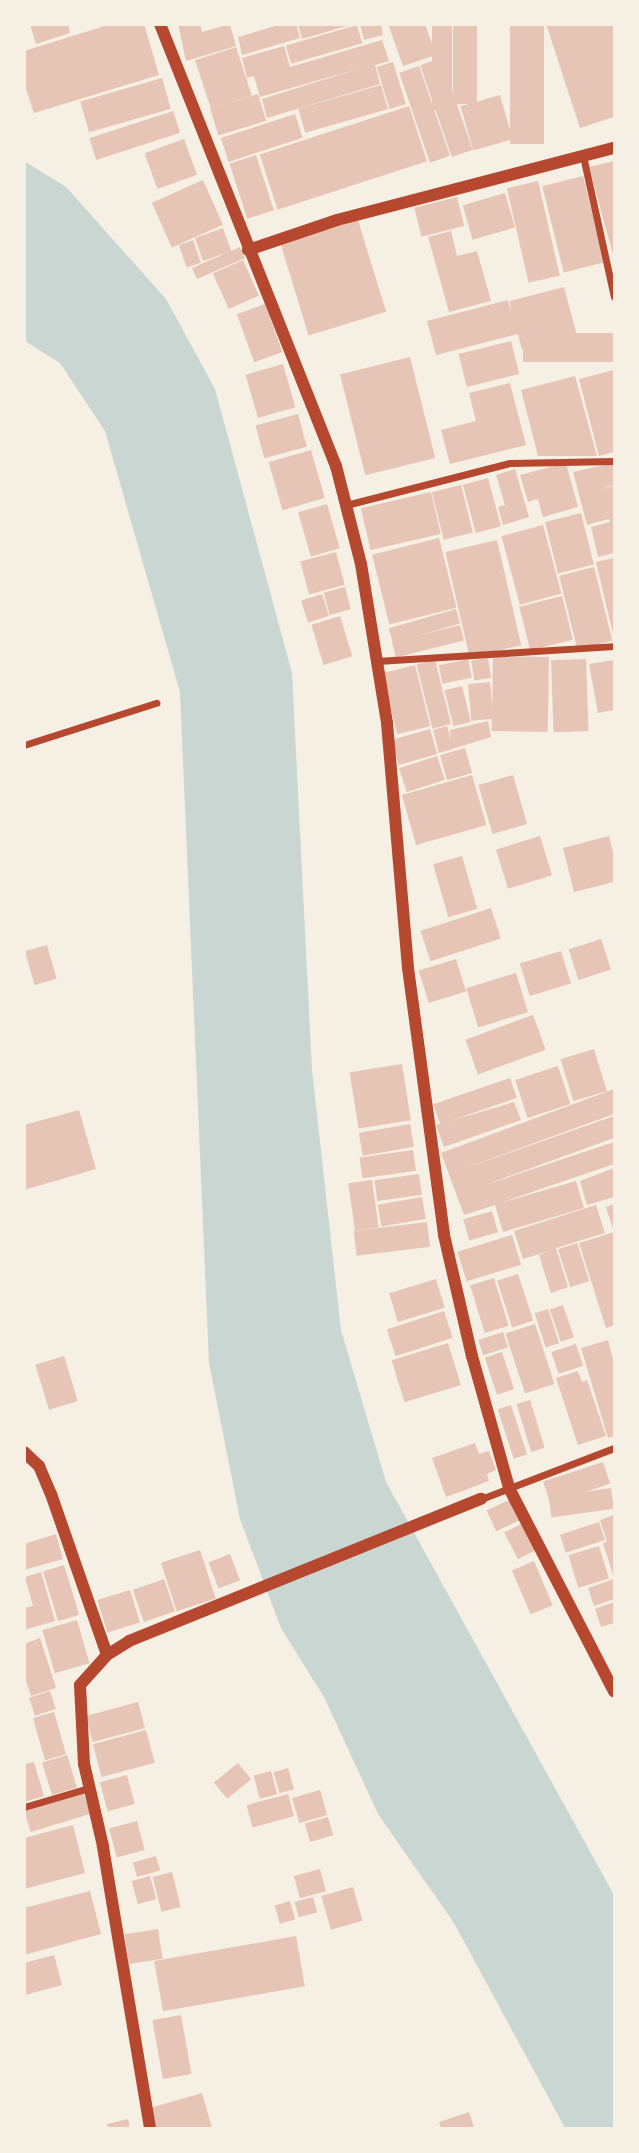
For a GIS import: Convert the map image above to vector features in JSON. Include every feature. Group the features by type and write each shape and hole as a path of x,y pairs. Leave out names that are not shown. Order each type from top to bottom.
{"street":[{"path":"160,24 336,466 361,564 387,723 408,968 444,1235 472,1356 509,1488 614,1692"},
{"path":"248,250 337,220 614,148"},
{"path":"583,155 614,297"},
{"path":"346,505 510,463 614,461"},
{"path":"377,661 614,646"},
{"path":"24,745 156,703"},
{"path":"150,2129 103,1846 84,1764 80,1685 107,1655 129,1641 614,1448"},
{"path":"24,1452 38,1466 51,1494 107,1655"},
{"path":"24,1807 89,1788"}],"shaded area":[{"path":"24,161 66,187 166,299 215,389 292,673 312,1070 341,1330 386,1482 614,1895 614,2128 565,2128 454,1923 378,1814 325,1699 281,1628 240,1519 209,1363 180,692 105,431 60,363 25,341"}],"building":[{"path":"30,24 68,24 70,33 36,44"},
{"path":"111,24 144,24 159,75 34,113 24,83 24,51"},
{"path":"178,24 200,24 202,32 230,24 236,46 186,61"},
{"path":"282,24 296,24 300,38 242,55 238,37"},
{"path":"298,24 350,24 350,25 302,39"},
{"path":"360,24 381,24 383,35 364,40"},
{"path":"388,24 425,24 436,55 403,66"},
{"path":"432,24 452,24 452,110 432,110"},
{"path":"453,24 477,24 477,104 453,104"},
{"path":"510,24 544,24 544,144 510,144"},
{"path":"546,24 613,24 614,117 580,128"},
{"path":"357,25 362,43 291,64 286,45"},
{"path":"382,40 389,61 375,65 380,84 267,118 262,99 361,68 260,97 254,76 247,78 242,58 284,46 290,67"},
{"path":"236,47 252,96 211,109 195,60"},
{"path":"441,58 473,150 452,157 420,65"},
{"path":"393,62 406,104 390,109 377,67"},
{"path":"419,66 450,156 430,163 399,73"},
{"path":"162,78 171,109 89,132 80,101"},
{"path":"381,85 388,109 305,133 298,109"},
{"path":"258,94 266,121 218,135 210,109"},
{"path":"500,95 513,139 473,151 461,106"},
{"path":"409,106 427,161 278,210 260,155"},
{"path":"173,111 180,133 96,160 89,138"},
{"path":"295,114 303,138 229,162 221,138"},
{"path":"184,139 197,175 158,189 145,153"},
{"path":"256,155 274,210 247,219 229,164"},
{"path":"614,161 614,258 589,167"},
{"path":"583,176 605,262 564,273 542,186"},
{"path":"203,180 223,225 172,248 152,203"},
{"path":"538,181 560,276 529,283 507,188"},
{"path":"505,193 515,228 473,240 463,205"},
{"path":"457,197 464,226 422,237 414,208"},
{"path":"358,220 386,312 309,335 281,244"},
{"path":"223,228 231,251 240,247 245,258 197,279 192,268 229,252 203,261 195,238"},
{"path":"451,231 457,256 477,251 491,301 449,312 428,237"},
{"path":"193,240 201,263 187,268 179,245"},
{"path":"243,260 259,296 229,309 213,273"},
{"path":"564,287 577,336 522,350 518,334 436,355 427,321 508,300 511,312 510,301"},
{"path":"265,304 282,352 254,362 237,314"},
{"path":"523,333 614,333 614,362 523,362"},
{"path":"511,341 519,374 467,387 459,354"},
{"path":"410,357 435,458 365,475 340,374"},
{"path":"283,364 295,407 258,418 246,375"},
{"path":"614,370 614,452 599,456 579,379"},
{"path":"575,376 597,456 538,456 521,390"},
{"path":"510,383 526,445 450,464 441,430 476,421 469,393"},
{"path":"298,414 307,447 264,458 255,425"},
{"path":"311,450 325,498 282,510 269,462"},
{"path":"566,463 578,507 543,517 538,499 528,502 520,475"},
{"path":"614,463 614,485 598,490 614,486 614,553 598,557 591,527 610,522 609,519 587,525 573,472"},
{"path":"515,469 529,517 503,525 498,507 505,505 496,475"},
{"path":"488,478 501,526 476,533 463,485"},
{"path":"461,485 473,533 444,540 432,492"},
{"path":"431,492 441,534 371,550 361,508"},
{"path":"327,504 340,548 311,556 298,512"},
{"path":"581,513 594,564 558,573 545,522"},
{"path":"543,525 561,594 520,605 501,536"},
{"path":"439,538 456,608 389,625 372,555"},
{"path":"497,540 521,645 470,657 445,552"},
{"path":"336,552 345,585 309,594 300,562"},
{"path":"614,558 614,634 613,634 596,562"},
{"path":"594,567 612,641 577,649 559,576"},
{"path":"345,587 351,609 330,615 324,593"},
{"path":"322,594 329,616 308,623 301,601"},
{"path":"562,596 573,640 530,650 519,607"},
{"path":"456,609 460,623 393,643 389,628"},
{"path":"340,616 352,656 324,665 311,625"},
{"path":"460,625 464,641 396,657 392,642"},
{"path":"493,656 549,657 548,732 492,731"},
{"path":"488,658 491,678 474,680 471,661"},
{"path":"468,659 472,678 443,684 439,665"},
{"path":"586,659 589,731 554,732 551,660"},
{"path":"435,660 451,724 433,729 417,665"},
{"path":"614,660 614,710 598,713 589,664"},
{"path":"415,665 430,726 397,734 382,673"},
{"path":"490,682 493,719 471,721 468,684"},
{"path":"462,686 471,722 453,726 445,690"},
{"path":"488,721 491,737 439,753 433,730 447,726 451,740 450,730"},
{"path":"430,729 437,754 399,765 392,740"},
{"path":"465,748 472,773 447,780 440,755"},
{"path":"437,756 445,780 407,792 399,768"},
{"path":"472,775 486,825 416,845 402,795"},
{"path":"513,775 527,824 492,834 478,785"},
{"path":"540,836 552,875 508,889 496,849"},
{"path":"609,836 614,856 614,882 574,892 563,848"},
{"path":"462,856 477,909 448,917 433,864"},
{"path":"491,908 501,938 431,961 421,931"},
{"path":"601,939 611,969 579,980 569,950"},
{"path":"47,945 57,979 35,985 25,951"},
{"path":"561,951 571,984 530,996 520,964"},
{"path":"456,959 466,992 429,1003 419,970"},
{"path":"516,973 528,1012 478,1027 466,988"},
{"path":"533,1015 546,1050 478,1074 465,1040"},
{"path":"594,1049 607,1091 573,1101 561,1059"},
{"path":"402,1064 411,1120 359,1129 350,1072"},
{"path":"558,1066 570,1104 528,1118 515,1080"},
{"path":"510,1078 517,1098 440,1124 433,1104"},
{"path":"614,1089 614,1114 457,1171 614,1116 614,1138 482,1186 614,1142 614,1164 500,1203 576,1181 584,1208 503,1232 495,1205 464,1215 441,1153"},
{"path":"514,1102 521,1120 444,1147 436,1125"},
{"path":"79,1110 96,1169 24,1190 24,1125"},
{"path":"410,1124 414,1147 363,1156 359,1133"},
{"path":"413,1150 416,1171 362,1178 360,1158"},
{"path":"614,1168 614,1197 587,1205 580,1181"},
{"path":"419,1174 422,1195 377,1201 374,1180"},
{"path":"372,1180 379,1228 355,1231 348,1183"},
{"path":"422,1197 426,1219 382,1226 378,1205"},
{"path":"614,1204 614,1232 606,1207"},
{"path":"596,1205 605,1233 556,1248 568,1287 551,1293 539,1255 549,1251 523,1259 514,1231"},
{"path":"492,1211 498,1232 469,1240 463,1219"},
{"path":"427,1222 430,1247 357,1256 354,1231"},
{"path":"614,1232 614,1325 606,1328 579,1243"},
{"path":"512,1235 521,1265 467,1281 457,1252"},
{"path":"577,1243 589,1281 570,1287 558,1249"},
{"path":"518,1274 533,1321 512,1327 497,1281"},
{"path":"494,1278 509,1326 485,1333 470,1285"},
{"path":"436,1279 445,1308 398,1322 389,1293"},
{"path":"563,1305 574,1337 561,1342 550,1310"},
{"path":"548,1309 559,1343 546,1348 535,1313"},
{"path":"444,1311 453,1338 396,1356 387,1330"},
{"path":"535,1324 554,1384 525,1393 506,1334"},
{"path":"503,1332 508,1347 483,1355 478,1340"},
{"path":"608,1340 614,1363 614,1436 608,1438 581,1348"},
{"path":"448,1343 461,1385 404,1402 392,1360"},
{"path":"576,1344 583,1366 558,1374 551,1352"},
{"path":"502,1352 514,1389 497,1395 485,1358"},
{"path":"64,1356 78,1401 49,1410 35,1365"},
{"path":"578,1371 582,1382 587,1380 606,1436 578,1445 556,1378"},
{"path":"530,1400 545,1448 531,1452 517,1404"},
{"path":"511,1405 527,1454 514,1459 498,1409"},
{"path":"475,1443 479,1454 489,1451 496,1470 487,1474 489,1481 446,1497 432,1458"},
{"path":"603,1462 610,1484 550,1503 543,1481"},
{"path":"611,1488 614,1509 552,1518 549,1497"},
{"path":"511,1499 521,1520 496,1531 487,1510"},
{"path":"614,1515 614,1578 603,1543 607,1542 600,1520"},
{"path":"599,1522 605,1540 566,1553 560,1535"},
{"path":"523,1523 537,1550 518,1559 504,1533"},
{"path":"56,1534 63,1559 24,1570 24,1544"},
{"path":"599,1546 609,1579 578,1588 568,1555"},
{"path":"200,1550 216,1599 177,1611 161,1563"},
{"path":"230,1554 240,1580 219,1588 209,1562"},
{"path":"534,1561 553,1605 531,1615 512,1570"},
{"path":"64,1565 79,1615 58,1621 43,1571"},
{"path":"41,1572 55,1621 24,1630 24,1608 33,1606 25,1577"},
{"path":"164,1579 175,1611 144,1622 133,1590"},
{"path":"614,1579 614,1599 594,1606 588,1588"},
{"path":"130,1590 140,1623 107,1632 97,1600"},
{"path":"614,1602 614,1623 601,1627 595,1609"},
{"path":"77,1620 89,1663 55,1673 42,1630"},
{"path":"40,1638 56,1688 31,1696 24,1675 24,1644"},
{"path":"50,1691 56,1709 35,1716 29,1698"},
{"path":"138,1702 145,1728 93,1742 86,1716"},
{"path":"54,1712 66,1754 45,1760 33,1718"},
{"path":"146,1730 155,1763 102,1777 93,1744"},
{"path":"67,1755 77,1788 52,1795 42,1763"},
{"path":"34,1762 44,1796 24,1802 24,1764"},
{"path":"238,1763 251,1779 227,1799 214,1783"},
{"path":"288,1768 294,1789 280,1793 274,1772"},
{"path":"271,1771 277,1794 260,1799 254,1776"},
{"path":"127,1775 135,1804 108,1811 100,1782"},
{"path":"320,1790 327,1815 299,1823 292,1798"},
{"path":"83,1791 90,1814 31,1832 24,1809"},
{"path":"288,1794 294,1816 252,1827 246,1805"},
{"path":"328,1817 333,1835 310,1842 305,1824"},
{"path":"137,1821 145,1850 117,1857 109,1829"},
{"path":"73,1825 85,1873 24,1889 24,1838"},
{"path":"156,1856 160,1870 137,1877 133,1863"},
{"path":"320,1869 326,1891 300,1898 294,1876"},
{"path":"172,1872 181,1907 161,1912 153,1877"},
{"path":"150,1876 156,1899 138,1904 132,1881"},
{"path":"353,1887 363,1921 331,1930 321,1896"},
{"path":"90,1891 101,1934 24,1955 24,1908"},
{"path":"313,1897 317,1912 299,1917 295,1902"},
{"path":"290,1901 295,1919 280,1924 275,1905"},
{"path":"158,1929 163,1959 129,1964 124,1934"},
{"path":"296,1936 305,1986 163,2011 154,1961"},
{"path":"54,1955 62,1985 25,1995 24,1963"},
{"path":"181,2015 191,2074 163,2079 152,2020"},
{"path":"202,2093 212,2128 156,2128 150,2108"},
{"path":"469,2112 474,2128 441,2128 439,2122"},
{"path":"128,2119 130,2128 108,2128 107,2124"}]}
